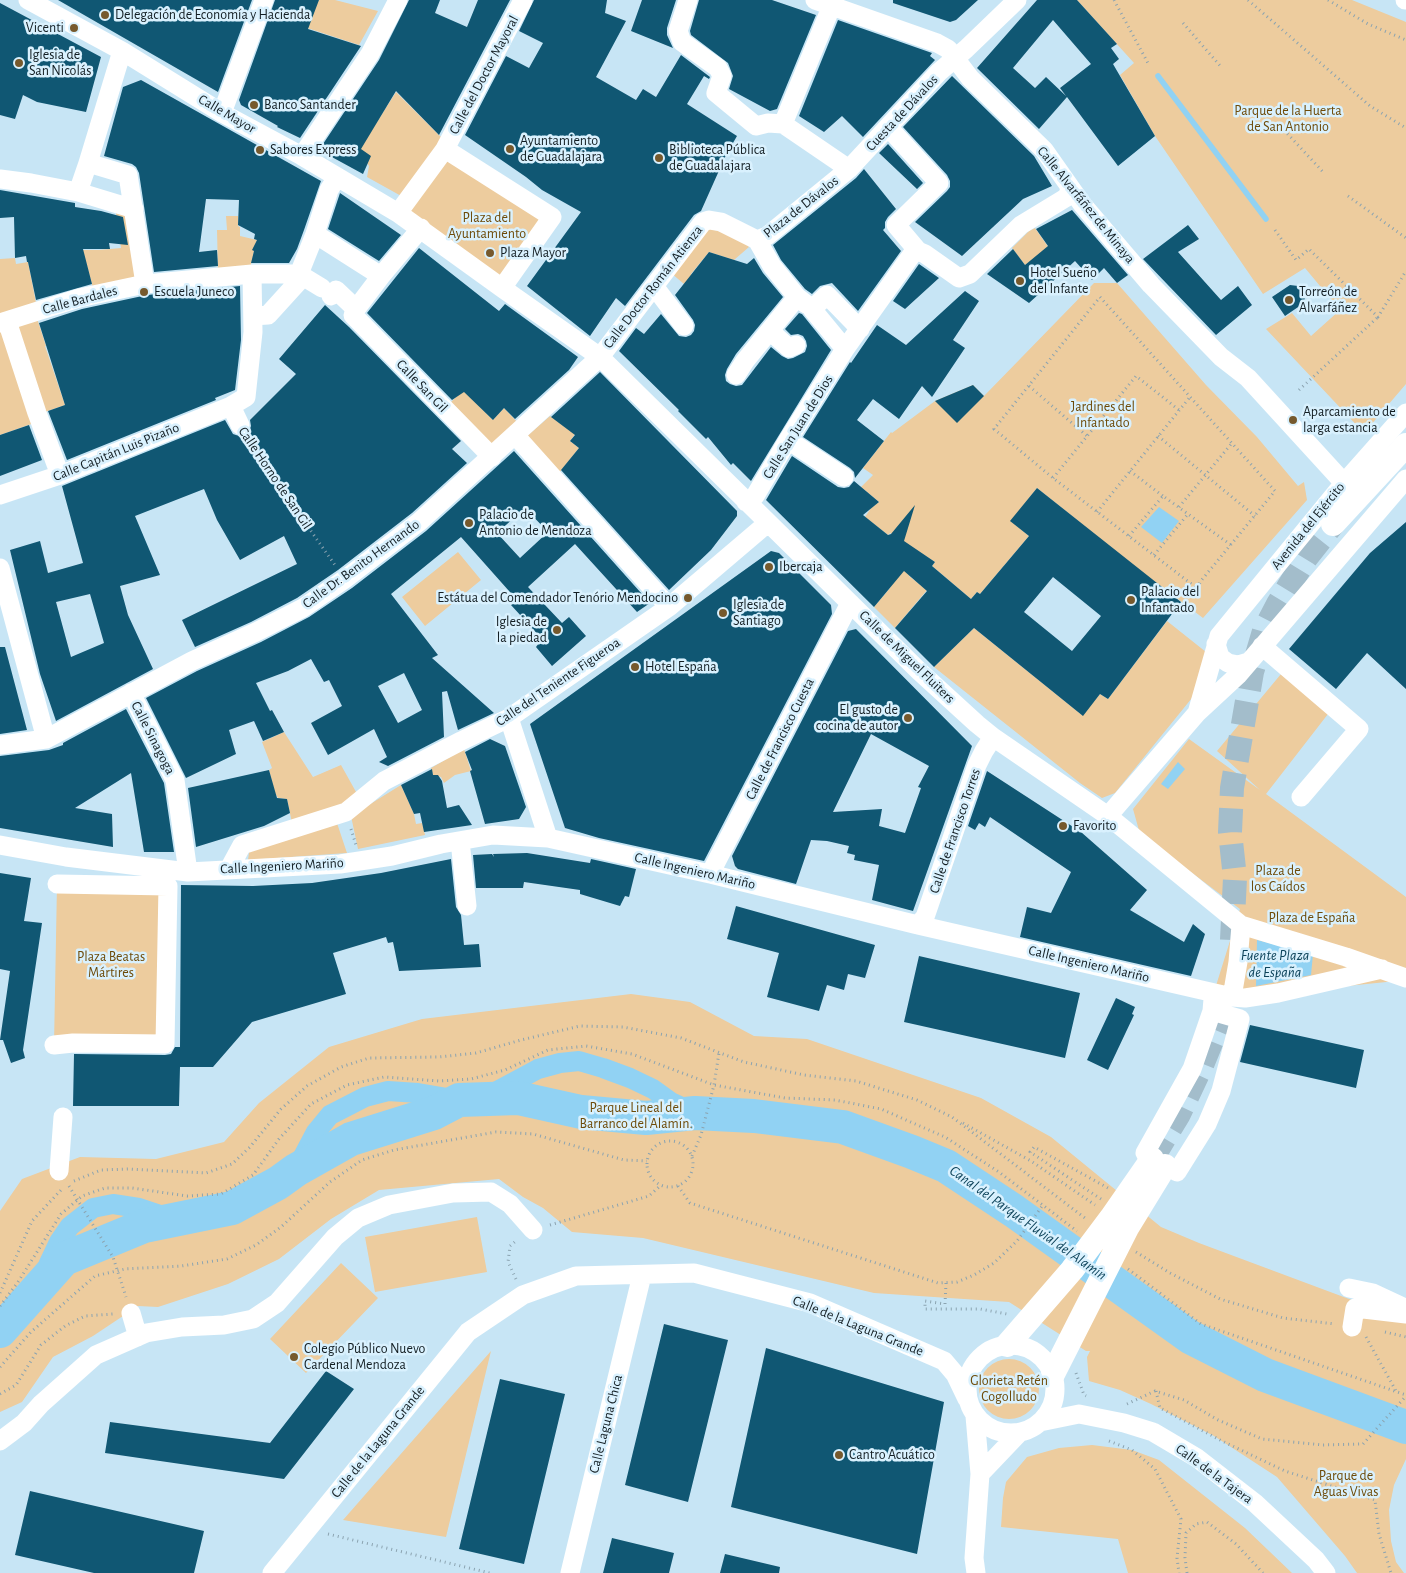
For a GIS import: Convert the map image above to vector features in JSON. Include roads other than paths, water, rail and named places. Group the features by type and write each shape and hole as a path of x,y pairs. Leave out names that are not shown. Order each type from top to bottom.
{"main road":[{"name":"Avenida del Ejército","path":"1337,526 1406,446"},
{"path":"996,1348 1026,1324 1160,1162"},
{"path":"1054,1380 1110,1221"}],"street":[{"name":"Calle Mayor","path":"28,0 60,7 122,51 222,113 302,156 398,213"},
{"path":"222,113 264,0"},
{"path":"302,156 370,54 398,0"},
{"name":"Calle del Doctor Mayoral","path":"445,149 523,0"},
{"path":"688,0 678,31 682,42 718,68 722,76 716,93 756,126 768,123 783,124 832,3"},
{"name":"Cuesta de Dávalos","path":"849,169 939,72 1015,1"},
{"name":"Calle Alvarfáñez de Minaya","path":"832,3 937,43 948,49 970,78 1044,150 1070,189 1151,285 1221,357 1248,378 1344,483"},
{"path":"78,192 122,51"},
{"name":"Plaza de Dávalos","path":"709,220 722,222 757,240 767,236 849,169 783,124"},
{"path":"889,128 939,183 896,225 918,251 959,278 970,274 1021,225 1066,198 1070,189"},
{"path":"502,288 552,217 445,149 398,213 421,228 502,288 600,357"},
{"path":"88,163 128,175 145,284"},
{"path":"253,316 268,316 298,282 299,274 315,234 328,190 337,177"},
{"path":"0,179 78,192 134,210"},
{"name":"Calle Doctor Román Atienza","path":"600,357 703,222 709,220"},
{"path":"231,406 246,397 253,332 252,274 299,274 327,292 336,290 356,309 421,228"},
{"path":"315,234 381,276"},
{"path":"757,240 772,266 798,297 812,309 845,349"},
{"name":"Calle San Juan de Dios","path":"746,502 755,496 845,349 913,253 918,251"},
{"name":"Calle Bardales","path":"4,322 79,298 145,284 252,274"},
{"path":"654,286 684,326"},
{"path":"812,309 827,295 860,329"},
{"path":"736,375 798,297"},
{"name":"Calle San Gil","path":"353,315 492,457"},
{"path":"4,322 60,475"},
{"path":"770,331 789,348 796,345"},
{"name":"Calle Dr. Benito Hernando","path":"0,745 46,739 192,661 303,608 345,579 419,522 600,357"},
{"name":"Calle de Miguel Fluiters","path":"600,357 919,671 993,737 1108,816 1246,927"},
{"name":"Calle Horno de San Gil","path":"231,406 240,425"},
{"name":"Calle Capitán Luis Pizaño","path":"0,495 60,475 231,406"},
{"name":"Avenida del Ejército","path":"1197,713 1219,636 1344,483 1406,413"},
{"path":"515,435 669,607"},
{"path":"788,440 844,477"},
{"name":"Avenida del Ejército","path":"1108,816 1197,713 1238,674 1406,479"},
{"name":"Calle del Teniente Figueroa","path":"229,869 242,845 346,812 384,782 461,740 510,718 669,607 763,527 770,526"},
{"path":"0,568 46,739"},
{"name":"Calle de Francisco Cuesta","path":"710,874 850,603"},
{"path":"1216,644 1220,657 1228,663 1238,665 1248,662"},
{"path":"1262,646 1359,729 1301,797"},
{"name":"Calle Sinagoga","path":"131,693 175,780 188,872"},
{"path":"510,718 548,838"},
{"name":"Calle de Francisco Torres","path":"918,925 925,916 977,765 993,737"},
{"name":"Calle Ingeniero Mariño","path":"0,845 163,877 188,872 340,864 392,856 441,844 493,835 548,838 1230,996 1278,993 1382,969"},
{"path":"460,841 468,906"},
{"path":"54,1045 73,1043 165,1044 168,886 163,877 57,884"},
{"path":"1160,1162 1212,1011 1230,996 1246,927 1406,978"},
{"path":"1160,1162 1208,1124 1221,1091 1240,1019 1212,1011"},
{"path":"59,1171 63,1117"},
{"path":"0,1441 24,1423 41,1404 134,1323 146,1333 182,1327 224,1325 253,1319 277,1303 335,1238 358,1218 389,1205 453,1193 492,1192 510,1204 533,1230"},
{"name":"Calle de la Laguna Grande","path":"272,1573 468,1332 523,1295 576,1276 694,1273 810,1303 944,1361"},
{"name":"Calle Laguna Chica","path":"570,1573 642,1274"},
{"path":"1349,1288 1373,1293 1406,1309"},
{"path":"1357,1327 1355,1308 1406,1314"},
{"path":"976,1573 974,1558 980,1474 975,1416 955,1374 944,1361 996,1348 1018,1345 1030,1348 1048,1364 1054,1380 1069,1405 1082,1415"},
{"path":"967,1399 966,1385 969,1372 976,1361 996,1348"},
{"path":"975,1416 995,1430 1007,1433 1020,1432 1034,1426 1049,1412 1054,1399 1054,1380"},
{"name":"Calle de la Tajera","path":"1040,1422 1082,1415 1153,1432 1197,1458 1255,1503 1316,1560 1326,1573"},
{"path":"980,1474 1020,1432"}],"water":[{"path":"1159,507 1179,521 1162,543 1141,527"},
{"path":"1178,762 1185,769 1168,789 1161,784"},
{"name":"Fuente Plaza de España","path":"1257,940 1313,954 1311,975 1256,986"}],"waterway":[{"path":"1158,76 1266,219"},
{"path":"484,1098 538,1069 560,1063 579,1061 630,1078 653,1089 671,1102 695,1113"},
{"path":"296,1170 316,1132 330,1115 365,1097 388,1091 418,1093 459,1100"},
{"name":"Canal del Parque Fluvial del Alamín","path":"0,1331 64,1259 144,1226 232,1208 351,1139 434,1113 459,1100 518,1098 581,1112 646,1118 695,1113 754,1116 843,1127 912,1152 946,1166 1014,1211 1190,1337 1265,1375 1406,1427"},
{"path":"42,1284 59,1242 70,1226 93,1208 113,1204 139,1208 175,1220"}],"tunnel":[{"path":"1232,940 1235,878 1230,832 1232,788 1252,672 1264,631 1278,604 1306,558 1333,524"},
{"path":"1152,1159 1179,1114 1202,1065 1222,1016 1226,993"}],"place":[{"name":"Delegación de Economía y Hacienda","path":"105,15"},
{"name":"Vicenti","path":"74,28"},
{"name":"Iglesia de San Nicolás","path":"19,63"},
{"name":"Banco Santander","path":"254,105"},
{"name":"Ayuntamiento de Guadalajara","path":"510,149"},
{"name":"Sabores Express","path":"260,150"},
{"name":"Biblioteca Pública de Guadalajara","path":"659,158"},
{"name":"Plaza Mayor","path":"490,253"},
{"name":"Hotel Sueño del Infante","path":"1020,281"},
{"name":"Escuela Juneco","path":"144,292"},
{"name":"Torreón de Alvarfáñez","path":"1289,300"},
{"name":"Aparcamiento de larga estancia","path":"1293,420"},
{"name":"Palacio de Antonio de Mendoza","path":"469,523"},
{"name":"Ibercaja","path":"769,567"},
{"name":"Estátua del Comendador Tenório Mendocino","path":"688,598"},
{"name":"Palacio del Infantado","path":"1131,600"},
{"name":"Iglesia de Santiago","path":"723,613"},
{"name":"Iglesia de la piedad","path":"557,630"},
{"name":"Hotel España","path":"635,667"},
{"name":"El gusto de cocina de autor","path":"908,718"},
{"name":"Favorito","path":"1063,826"},
{"name":"Colegio Público Nuevo Cardenal Mendoza","path":"294,1357"},
{"name":"Cantro Acuático","path":"839,1455"}],"park label":[{"name":"Parque de la Huerta de San Antonio","path":"1288,120"},
{"name":"Plaza del Ayuntamiento","path":"487,226"},
{"name":"Jardines del Infantado","path":"1103,416"},
{"name":"Plaza de los Caídos","path":"1278,880"},
{"name":"Plaza de España","path":"1312,918"},
{"name":"Plaza Beatas Mártires","path":"111,966"},
{"name":"Parque Lineal del Barranco del Alamín.","path":"636,1116"},
{"name":"Glorieta Retén Cogolludo","path":"1009,1389"},
{"name":"Parque de Aguas Vivas","path":"1346,1484"}]}
